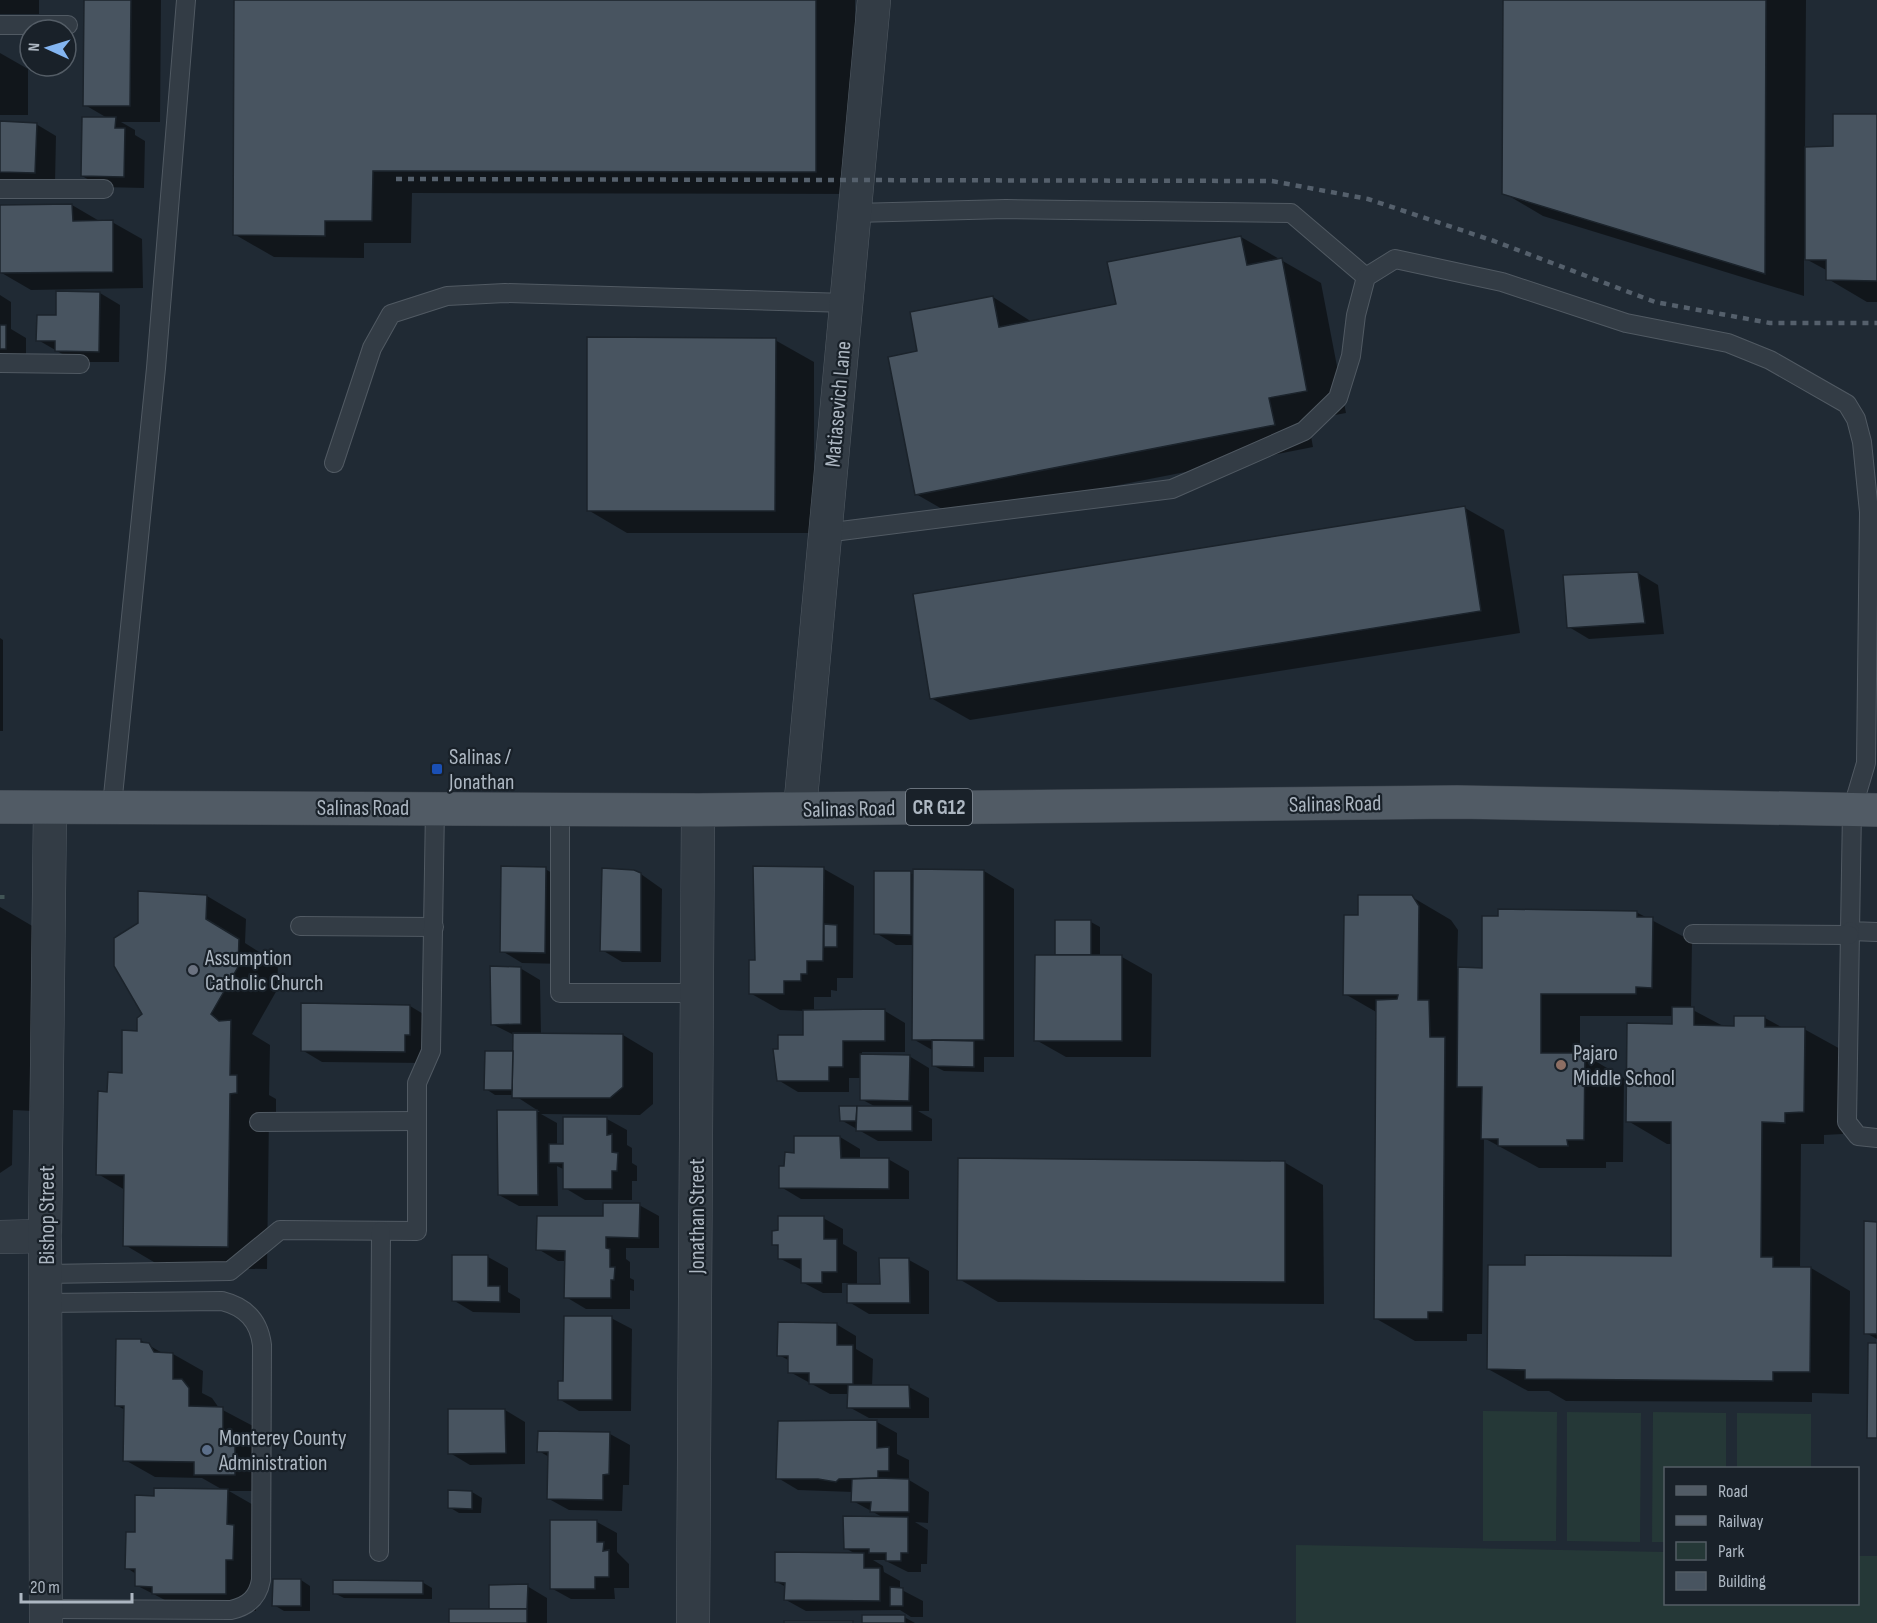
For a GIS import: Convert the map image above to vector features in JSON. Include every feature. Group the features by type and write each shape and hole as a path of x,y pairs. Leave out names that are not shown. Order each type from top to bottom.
{"main road":[{"name":"Salinas Road","path":"0,807 698,810 1457,802 1864,810"}],"street":[{"name":"Matiasevich Lane","path":"800,809 874,0"},
{"name":"Bishop Street","path":"46,1616 45,1236 50,808"},
{"name":"Jonathan Street","path":"693,1623 698,810"},
{"path":"0,1237 45,1236"}],"lane":[{"path":"112,806 156,368 186,0"},
{"path":"0,25 18,25"},
{"path":"0,189 104,189"},
{"path":"855,213 1006,209 1291,213 1366,277"},
{"path":"825,533 1172,489 1304,431 1338,398 1351,356 1356,315 1366,277 1395,259 1502,282 1626,323 1728,343 1770,360 1847,404 1856,419 1862,442 1869,512 1866,763 1864,810 1850,933 1847,1122 1851,1131 1858,1136 1877,1138"},
{"path":"334,463 372,348 391,314 447,296 505,293 847,303"},
{"path":"0,363 80,364"},
{"path":"46,1289 230,1271 280,1230 417,1231 417,1083 431,1051 435,808"},
{"path":"560,808 560,993 697,993"},
{"path":"300,926 434,927"},
{"path":"1693,934 1877,932"},
{"path":"259,1122 417,1121"},
{"path":"379,1552 381,1230"},
{"path":"46,1289 222,1301 241,1308 250,1315 261,1332 262,1345 261,1580 253,1599 240,1609 231,1610 46,1616"}],"path":[{"path":"0,897 6,897"}],"green space":[{"path":"1483,1411 1557,1412 1556,1541 1483,1541"},
{"path":"1567,1412 1641,1413 1640,1542 1567,1541"},
{"path":"1653,1412 1726,1413 1726,1467 1664,1467 1664,1542 1652,1542"},
{"path":"1737,1413 1811,1414 1811,1467 1737,1467"},
{"path":"1296,1545 1664,1552 1664,1605 1859,1605 1859,1556 1877,1556 1877,1623 1296,1623"}],"building":[{"path":"84,0 131,0 130,106 83,106"},
{"path":"234,0 816,0 816,172 373,171 372,221 325,221 325,236 233,235"},
{"path":"1503,0 1766,0 1765,274 1502,194"},
{"path":"1833,114 1877,114 1877,281 1826,280 1826,260 1805,260 1805,147 1833,146"},
{"path":"82,117 116,117 115,128 125,128 124,177 81,176"},
{"path":"0,121 37,123 35,173 0,172"},
{"path":"72,204 73,221 113,220 113,272 0,273 0,205"},
{"path":"1241,236 1247,265 1282,258 1307,391 1269,398 1275,425 915,495 888,357 917,351 910,312 993,296 999,327 1116,304 1107,262"},
{"path":"56,291 100,292 99,352 55,351 55,341 36,341 37,315 56,315"},
{"path":"0,325 6,325 6,349 0,349"},
{"path":"587,337 776,338 775,511 587,511"},
{"path":"1465,506 1481,611 930,699 913,594"},
{"path":"1638,572 1645,623 1567,628 1563,575"},
{"path":"501,866 546,867 545,953 500,952"},
{"path":"753,866 824,867 823,961 807,961 807,974 801,974 801,981 784,981 784,994 749,994 749,960 755,960"},
{"path":"602,868 634,870 641,873 641,952 600,951"},
{"path":"913,869 984,870 984,1040 912,1040"},
{"path":"874,871 911,871 911,935 874,934"},
{"path":"138,891 207,895 206,919 239,939 238,967 211,1014 219,1021 231,1020 230,1075 237,1075 237,1093 230,1094 228,1247 123,1246 124,1175 96,1175 98,1091 107,1092 108,1072 122,1073 122,1030 137,1031 137,1018 142,1014 114,966 114,938 138,923"},
{"path":"1358,895 1412,895 1419,906 1418,1000 1429,1000 1430,1037 1445,1037 1443,1312 1428,1312 1428,1319 1374,1319 1376,1000 1397,999 1398,995 1343,995 1344,915 1358,915"},
{"path":"1498,909 1637,911 1637,917 1653,917 1652,988 1636,987 1636,994 1541,994 1541,1053 1585,1053 1584,1140 1567,1140 1568,1146 1498,1146 1498,1139 1481,1139 1482,1087 1457,1087 1458,967 1482,968 1482,916 1498,916"},
{"path":"1055,920 1091,920 1091,955 1055,955"},
{"path":"824,924 837,925 837,947 824,947"},
{"path":"1035,955 1122,955 1122,1041 1034,1041"},
{"path":"490,966 521,967 521,1024 491,1025"},
{"path":"301,1003 410,1005 410,1035 405,1035 405,1052 301,1051"},
{"path":"1672,1007 1694,1007 1694,1025 1734,1026 1734,1016 1765,1016 1765,1027 1805,1027 1804,1112 1785,1113 1785,1123 1762,1122 1761,1257 1773,1257 1773,1267 1811,1267 1810,1372 1773,1372 1773,1381 1525,1379 1525,1370 1487,1369 1488,1265 1525,1265 1525,1255 1671,1256 1671,1122 1626,1122 1627,1023 1672,1024"},
{"path":"885,1009 885,1041 843,1041 843,1067 829,1067 829,1081 777,1081 773,1049 778,1049 778,1035 803,1035 803,1010"},
{"path":"513,1033 623,1034 623,1087 610,1098 512,1098"},
{"path":"932,1040 974,1041 974,1067 932,1066"},
{"path":"485,1051 513,1051 512,1090 484,1090"},
{"path":"860,1054 910,1055 909,1101 860,1100"},
{"path":"839,1106 857,1106 856,1121 840,1121"},
{"path":"857,1106 912,1106 912,1131 856,1131"},
{"path":"497,1110 537,1110 538,1195 498,1195"},
{"path":"563,1117 607,1117 607,1135 612,1134 612,1152 618,1153 617,1171 612,1171 612,1189 563,1189 563,1163 549,1163 549,1144 563,1144"},
{"path":"794,1136 840,1136 841,1158 889,1158 889,1189 779,1188 779,1166 784,1166 785,1152 794,1153"},
{"path":"958,1158 1285,1161 1285,1282 957,1280"},
{"path":"603,1203 640,1203 639,1238 606,1237 606,1248 610,1249 610,1267 615,1267 614,1280 611,1280 611,1298 564,1298 565,1251 536,1250 537,1216 603,1216"},
{"path":"778,1216 824,1216 824,1239 837,1239 837,1272 822,1272 822,1283 801,1283 801,1259 778,1259 778,1245 772,1245 772,1231 778,1230"},
{"path":"1864,1221 1877,1222 1877,1334 1864,1334"},
{"path":"452,1255 488,1255 488,1286 500,1286 500,1302 452,1301"},
{"path":"879,1258 909,1258 910,1303 847,1303 847,1284 880,1284"},
{"path":"564,1316 612,1316 612,1400 558,1400 558,1381 563,1381"},
{"path":"778,1322 837,1323 837,1345 853,1345 853,1384 809,1384 809,1373 788,1373 788,1356 777,1356"},
{"path":"116,1339 141,1339 141,1342 149,1343 154,1352 173,1353 173,1379 182,1379 189,1388 189,1406 223,1407 223,1445 235,1446 235,1475 194,1475 194,1462 123,1461 124,1406 115,1406"},
{"path":"1868,1343 1877,1343 1877,1438 1867,1438"},
{"path":"848,1385 909,1385 910,1408 847,1408"},
{"path":"448,1409 505,1409 506,1453 448,1454"},
{"path":"877,1420 877,1448 889,1447 889,1471 878,1471 878,1478 839,1479 836,1482 818,1479 776,1479 778,1421"},
{"path":"538,1431 610,1432 609,1474 603,1475 603,1500 547,1499 548,1452 537,1452"},
{"path":"852,1479 909,1479 909,1512 870,1512 871,1502 851,1502"},
{"path":"154,1488 228,1489 227,1524 234,1525 233,1560 226,1560 226,1594 152,1594 152,1587 135,1586 135,1569 125,1569 126,1532 135,1532 135,1495 154,1496"},
{"path":"448,1490 472,1491 472,1509 448,1508"},
{"path":"843,1516 908,1517 908,1553 901,1553 901,1561 886,1561 886,1553 869,1553 869,1549 844,1549"},
{"path":"550,1520 597,1520 597,1542 604,1542 603,1551 609,1550 609,1577 595,1577 595,1589 550,1589"},
{"path":"775,1552 864,1553 864,1568 880,1568 880,1601 784,1600 785,1583 775,1582"},
{"path":"273,1579 301,1579 301,1606 272,1606"},
{"path":"333,1580 423,1581 423,1594 333,1594"},
{"path":"528,1584 527,1609 489,1609 489,1585"},
{"path":"890,1587 903,1588 903,1606 890,1606"},
{"path":"449,1609 527,1609 527,1623 449,1623"},
{"path":"862,1615 905,1615 905,1623 862,1623"},
{"path":"784,1621 853,1621 853,1623 784,1623"}],"railway":[{"path":"396,179 1272,181 1368,199 1494,241 1655,302 1770,323 1877,323"}],"place":[{"name":"Salinas / Jonathan","path":"437,769"},
{"name":"Assumption Catholic Church","path":"193,970"},
{"name":"Pajaro Middle School","path":"1561,1065"},
{"name":"Monterey County Administration","path":"207,1450"}]}
